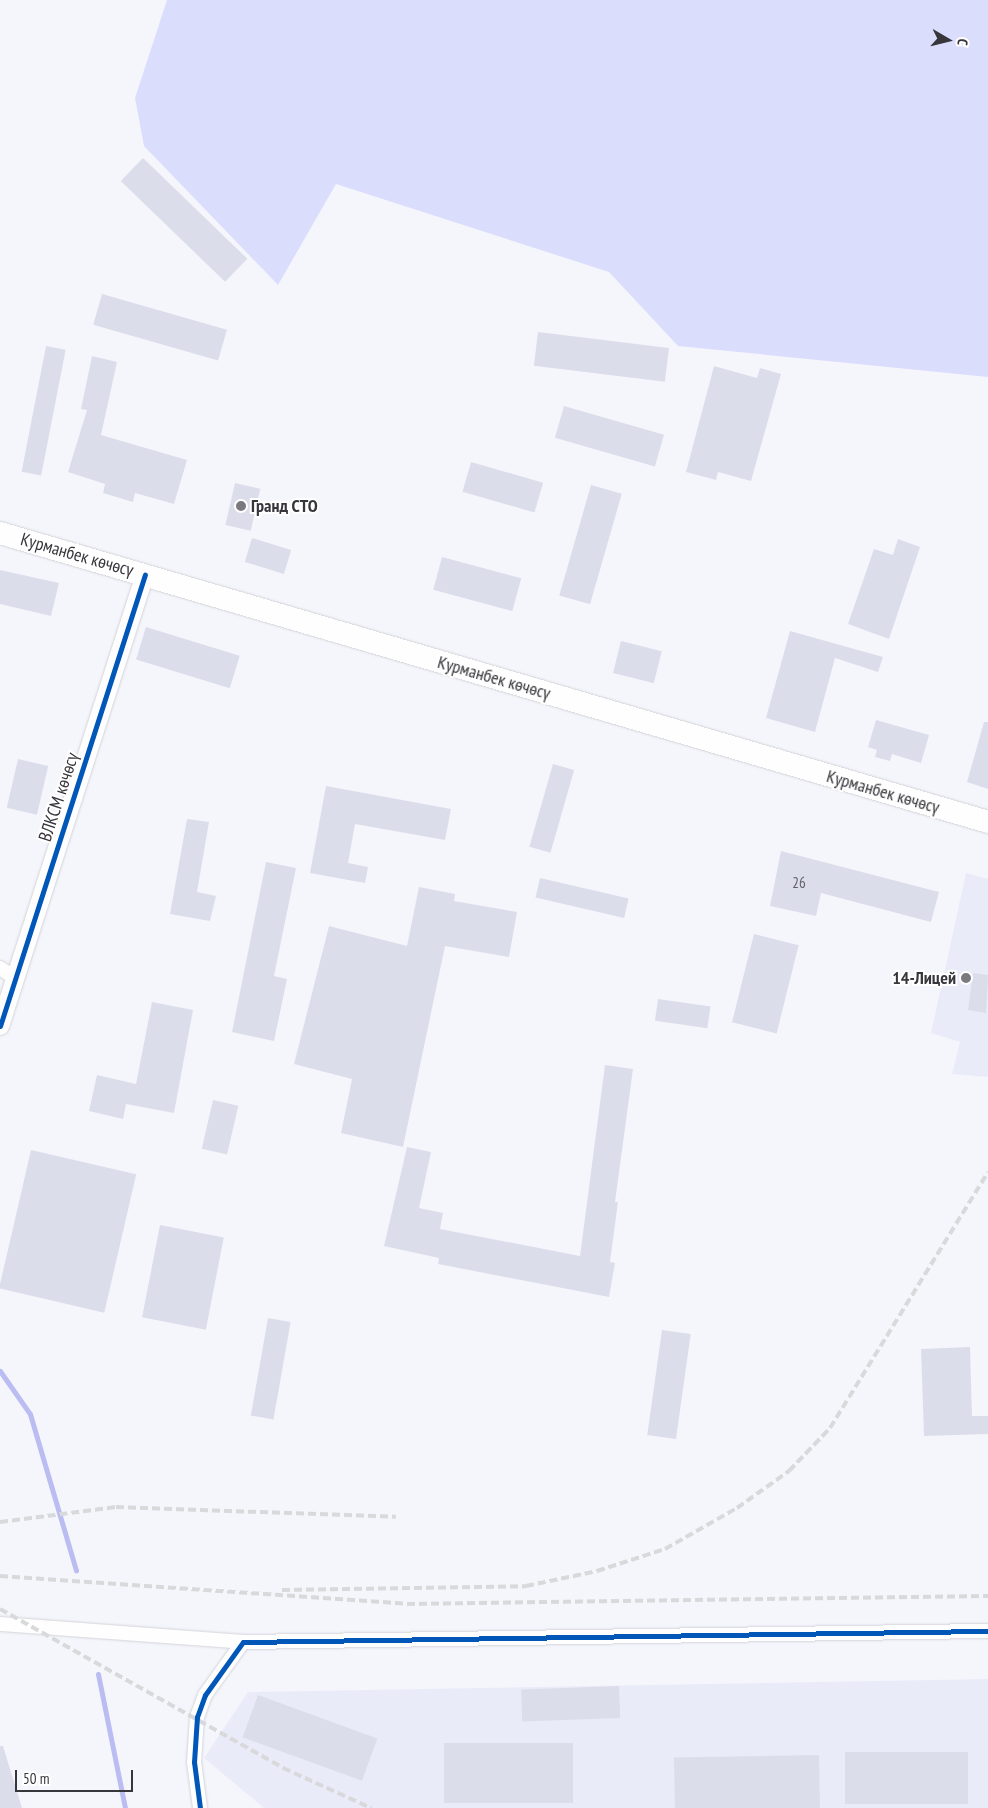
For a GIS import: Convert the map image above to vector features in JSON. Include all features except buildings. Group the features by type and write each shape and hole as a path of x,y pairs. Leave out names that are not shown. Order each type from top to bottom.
{"main road":[{"name":"Курманбек көчөсү","path":"0,533 988,822"}],"street":[{"name":"ВЛКСМ көчөсү","path":"0,1026 145,575"},
{"path":"0,968 15,978"},
{"path":"0,1624 243,1642 988,1631"},
{"path":"200,1808 194,1762 197,1717 205,1695 243,1642"}],"shaded area":[{"path":"167,0 988,0 988,377 678,346 609,272 336,184 278,285 144,146 135,98"},
{"name":"14-Лицей","path":"966,873 988,879 988,1077 952,1074 960,1042 931,1033"},
{"path":"988,1679 988,1808 264,1808 204,1758 248,1692"}],"waterway":[{"path":"0,1371 30,1414 76,1570"},
{"path":"98,1674 125,1808"}],"railway":[{"path":"282,1590 526,1586 597,1571 665,1549 737,1508 789,1471 830,1428 988,1172"},
{"path":"0,1522 116,1507 396,1517"},
{"path":"0,1576 407,1604 988,1596"},
{"path":"0,1609 283,1768 371,1808"}],"cycle path":[{"path":"0,1026 145,575"},
{"path":"200,1808 194,1762 197,1717 205,1695 243,1642 988,1631"}],"place":[{"name":"Гранд СТО","path":"241,506"},
{"name":"14-Лицей","path":"966,978"}]}
